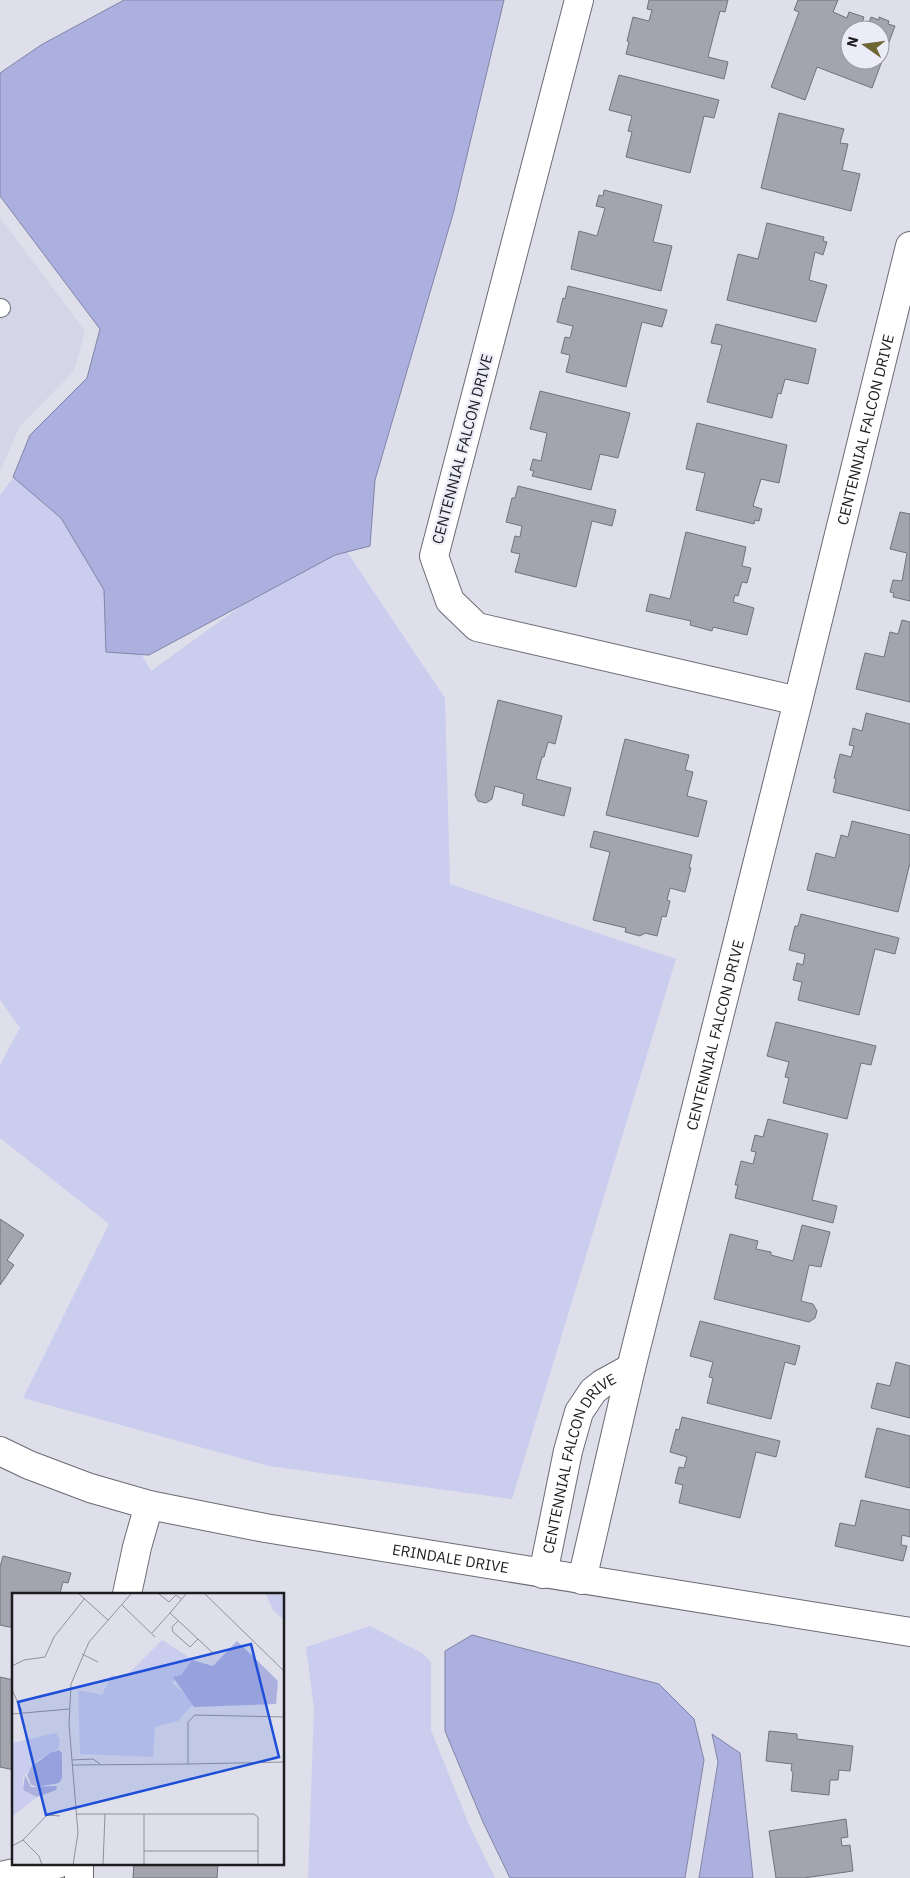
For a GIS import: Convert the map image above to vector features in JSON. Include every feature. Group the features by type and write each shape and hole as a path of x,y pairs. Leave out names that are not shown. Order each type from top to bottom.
{"street":[{"name":"CENTENNIAL FALCON DRIVE","path":"579,0 434,556 450,601 477,627 798,701"},
{"name":"CENTENNIAL FALCON DRIVE","path":"582,1580 631,1368 910,246"},
{"name":"CENTENNIAL FALCON DRIVE","path":"543,1574 575,1422 585,1401 602,1384 631,1368"},
{"name":"ERINDALE DRIVE","path":"0,1451 30,1465 90,1488 149,1505 265,1528 910,1632"},
{"path":"566,1461 607,1470"},
{"path":"127,1593 149,1505"},
{"path":"0,1876 48,1866"}],"shaded area":[{"path":"124,0 504,0 453,214 375,480 370,546 335,555 149,655 106,652 104,590 61,518 13,477 30,435 87,378 100,329 0,196 0,73 41,45"},
{"path":"0,218 85,331 74,371 19,427 0,472"},
{"path":"30,456 151,671 337,537 445,698 450,884 676,959 512,1499 269,1466 23,1398 109,1224 0,1138 0,1065 20,1028 0,1000 0,495"},
{"path":"370,1626 422,1653 431,1662 431,1730 470,1827 495,1878 308,1878 314,1708 306,1647"},
{"path":"472,1635 659,1684 694,1719 704,1760 685,1878 510,1878 483,1822 445,1731 445,1651"},
{"path":"712,1734 740,1753 753,1878 699,1878 718,1762"}],"building":[{"path":"649,0 728,0 725,12 720,11 708,57 728,62 724,79 626,54 633,17 649,21 652,10 647,9"},
{"path":"798,0 838,0 833,12 847,18 849,12 864,17 863,20 840,20 840,70 879,70 872,88 817,67 805,100 771,87 799,12 794,10"},
{"path":"890,25 895,26 890,39"},
{"path":"619,75 719,100 714,118 704,116 690,173 626,157 632,132 628,131 632,116 609,110"},
{"path":"779,113 844,129 840,143 848,144 842,170 860,174 851,211 761,188"},
{"path":"604,190 662,205 653,242 672,246 661,291 571,269 579,231 597,236 605,208 596,206 599,195 603,196"},
{"path":"767,223 824,237 823,241 827,242 823,255 815,252 809,280 827,285 816,322 727,300 738,254 758,259"},
{"path":"568,286 667,310 662,327 642,322 626,387 566,372 570,355 561,353 565,337 570,338 573,326 557,322"},
{"path":"716,324 816,349 808,384 785,379 781,394 778,393 772,418 707,402 722,345 711,343"},
{"path":"540,391 630,413 618,458 600,454 591,490 532,476 534,471 530,470 533,459 541,461 547,433 530,429"},
{"path":"697,423 787,445 779,483 761,479 753,506 762,509 759,521 755,520 754,524 696,510 705,473 686,469"},
{"path":"518,486 616,510 612,526 592,521 576,587 515,572 520,554 511,552 515,536 520,537 522,526 506,522 512,498 515,498"},
{"path":"900,512 910,514 910,601 893,597 894,593 890,592 893,580 902,581 907,553 890,549"},
{"path":"686,532 746,547 742,566 751,568 747,583 742,582 738,596 735,595 733,602 754,608 747,635 713,627 712,631 690,625 691,621 646,611 650,594 670,599"},
{"path":"902,620 910,622 910,702 856,689 865,653 884,657 890,632 898,634"},
{"path":"498,700 562,716 555,744 548,742 536,779 571,788 564,816 522,805 524,794 495,786 492,799 486,803 478,801 475,795"},
{"path":"866,713 910,724 910,811 833,792 836,779 834,778 840,754 851,757 854,746 849,745 853,728 862,731"},
{"path":"625,739 689,755 685,770 693,772 687,796 707,801 698,837 606,815"},
{"path":"852,821 910,835 910,863 898,912 807,890 816,853 835,858 841,835 848,837"},
{"path":"594,831 692,855 685,892 670,888 667,900 670,901 666,917 662,916 657,936 645,933 640,936 625,932 626,928 593,920 610,852 590,847"},
{"path":"801,914 899,938 895,954 875,949 859,1015 798,1000 802,982 793,980 797,963 803,965 805,954 789,950 795,926 798,926"},
{"path":"776,1022 876,1046 871,1065 861,1063 847,1119 783,1103 789,1078 785,1077 789,1062 767,1056"},
{"path":"768,1119 828,1134 812,1200 837,1206 833,1223 735,1198 738,1185 735,1185 741,1161 753,1164 756,1152 751,1151 755,1135 763,1137"},
{"path":"0,1219 24,1235 7,1260 14,1265 0,1285"},
{"path":"802,1225 830,1232 821,1267 809,1265 801,1301 813,1304 817,1311 815,1318 809,1322 714,1299 730,1234 758,1241 756,1249 771,1252 771,1255 793,1261"},
{"path":"700,1321 800,1346 795,1365 785,1362 771,1419 707,1403 713,1378 709,1377 713,1362 690,1356"},
{"path":"896,1362 910,1366 910,1418 871,1408 877,1383 890,1386"},
{"path":"682,1417 780,1441 776,1457 756,1452 740,1518 679,1503 683,1485 675,1483 679,1467 684,1468 687,1457 670,1452 676,1429 679,1430"},
{"path":"877,1428 910,1436 910,1488 865,1477"},
{"path":"861,1500 910,1510 910,1537 902,1535 901,1545 907,1546 903,1561 835,1546 840,1523 855,1526"},
{"path":"3,1556 71,1573 68,1583 63,1582 60,1593 12,1593 12,1628 0,1625 0,1567"},
{"path":"0,1677 12,1680 12,1770 0,1767"},
{"path":"769,1731 797,1734 797,1739 853,1746 850,1771 839,1770 838,1780 830,1780 829,1795 791,1791 792,1764 766,1761"},
{"path":"846,1819 848,1837 841,1838 842,1846 850,1845 853,1871 804,1878 776,1878 769,1831"},
{"path":"134,1866 218,1866 217,1878 133,1878"}]}
